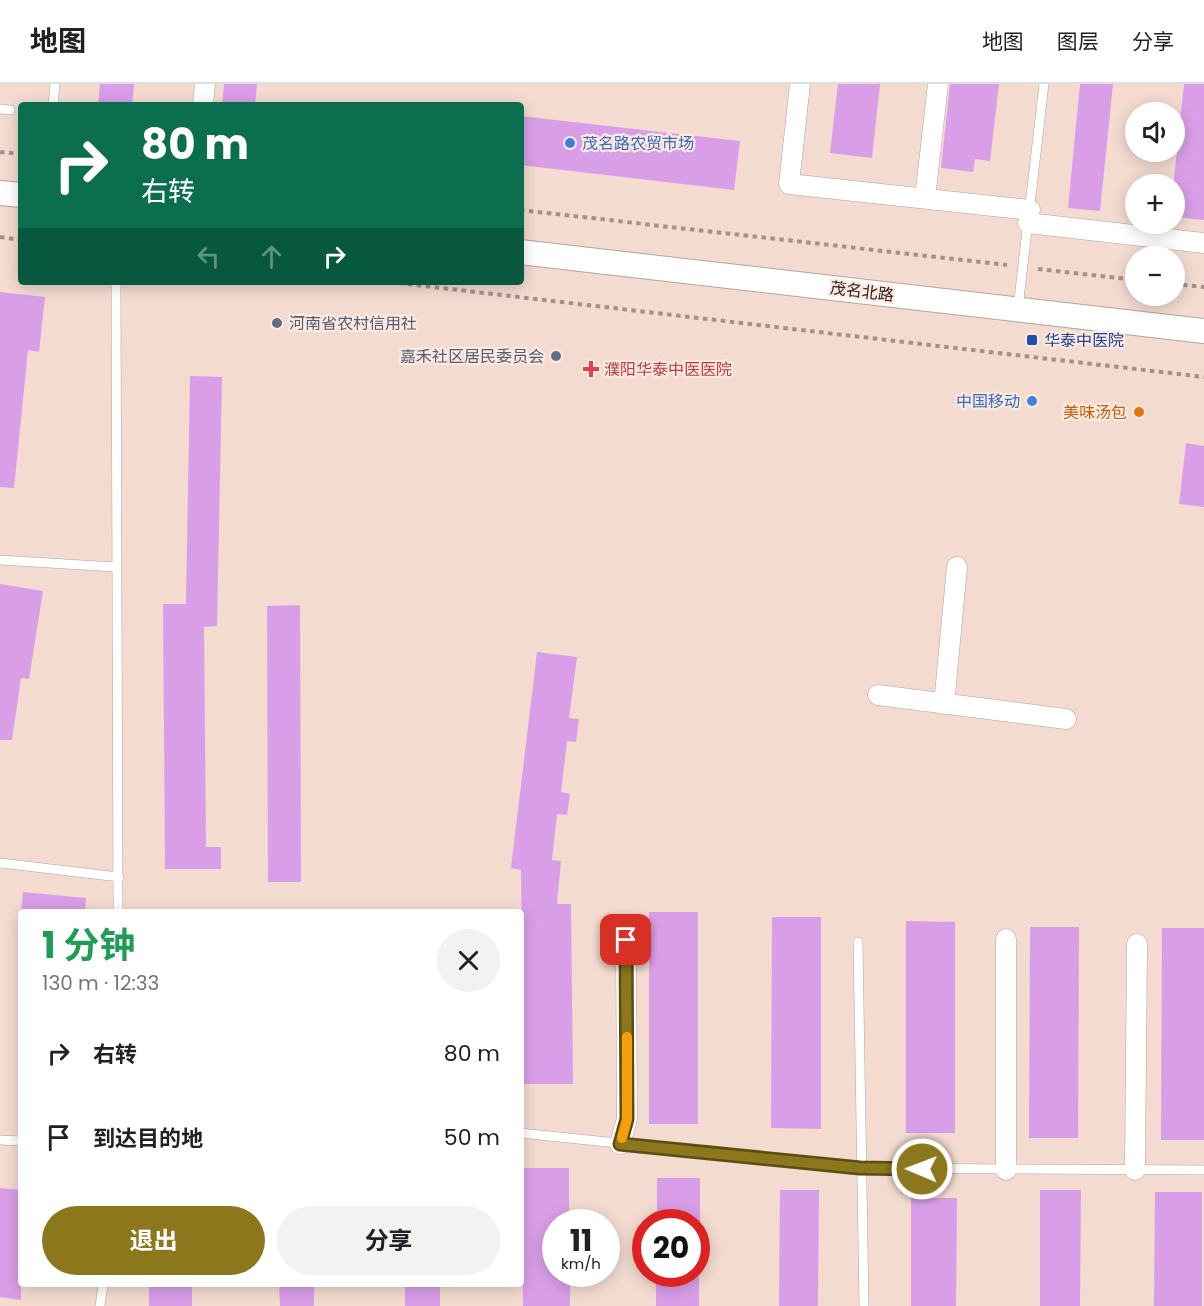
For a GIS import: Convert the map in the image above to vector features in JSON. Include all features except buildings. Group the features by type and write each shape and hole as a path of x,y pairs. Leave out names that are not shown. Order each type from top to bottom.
{"street":[{"path":"203,102 206,84"},
{"path":"800,84 789,184 925,198 1029,217 1204,243"},
{"path":"925,198 938,84"},
{"path":"0,193 18,195"},
{"name":"茂名北路","path":"524,252 1204,331"},
{"path":"944,704 957,567"},
{"path":"878,696 1066,719"},
{"path":"1006,939 1006,1170"},
{"path":"620,1144 627,1119 626,940"},
{"path":"1135,1170 1137,944"}],"lane":[{"path":"53,102 56,84"},
{"path":"1018,309 1044,84"},
{"path":"0,109 10,110"},
{"path":"116,285 115,567 118,909"},
{"path":"0,560 115,567"},
{"path":"0,863 119,877"},
{"path":"858,942 864,1306"},
{"path":"524,1133 860,1168 1204,1170"},
{"path":"0,1140 18,1141"},
{"path":"100,1306 103,1287"}],"path":[{"path":"0,152 18,154"},
{"path":"524,210 1125,279"},
{"path":"0,237 18,240"},
{"path":"415,285 1204,378"},
{"path":"1185,285 1204,287"}],"slow traffic":[{"path":"622,1138 627,1119 627,1037"}],"place":[{"name":"茂名路农贸市场","path":"570,143"},
{"name":"河南省农村信用社","path":"277,323"},
{"name":"华泰中医院","path":"1032,340"},
{"name":"嘉禾社区居民委员会","path":"556,356"},
{"name":"濮阳华泰中医医院","path":"591,369"},
{"name":"中国移动","path":"1032,401"},
{"name":"美味汤包","path":"1139,412"}],"route":[{"path":"626,940 627,1119 620,1144 860,1168 922,1169"}]}
